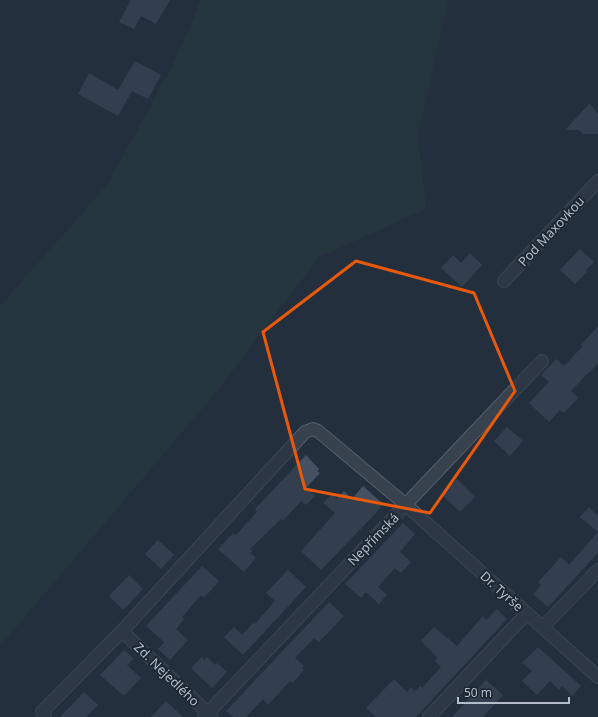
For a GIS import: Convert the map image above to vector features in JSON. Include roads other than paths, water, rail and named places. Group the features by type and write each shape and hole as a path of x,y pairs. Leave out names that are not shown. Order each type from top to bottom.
{"street":[{"name":"Pod Maxovkou","path":"504,281 598,181"},
{"name":"Nepřímská","path":"208,716 405,504 542,360"},
{"name":"Dr. Tyrše","path":"122,631 309,430 313,429 318,431 405,504 598,677"},
{"path":"543,628 598,570"},
{"path":"429,717 527,613"},
{"path":"44,715 122,631"},
{"name":"Zd. Nejedlého","path":"122,631 208,716"}]}
